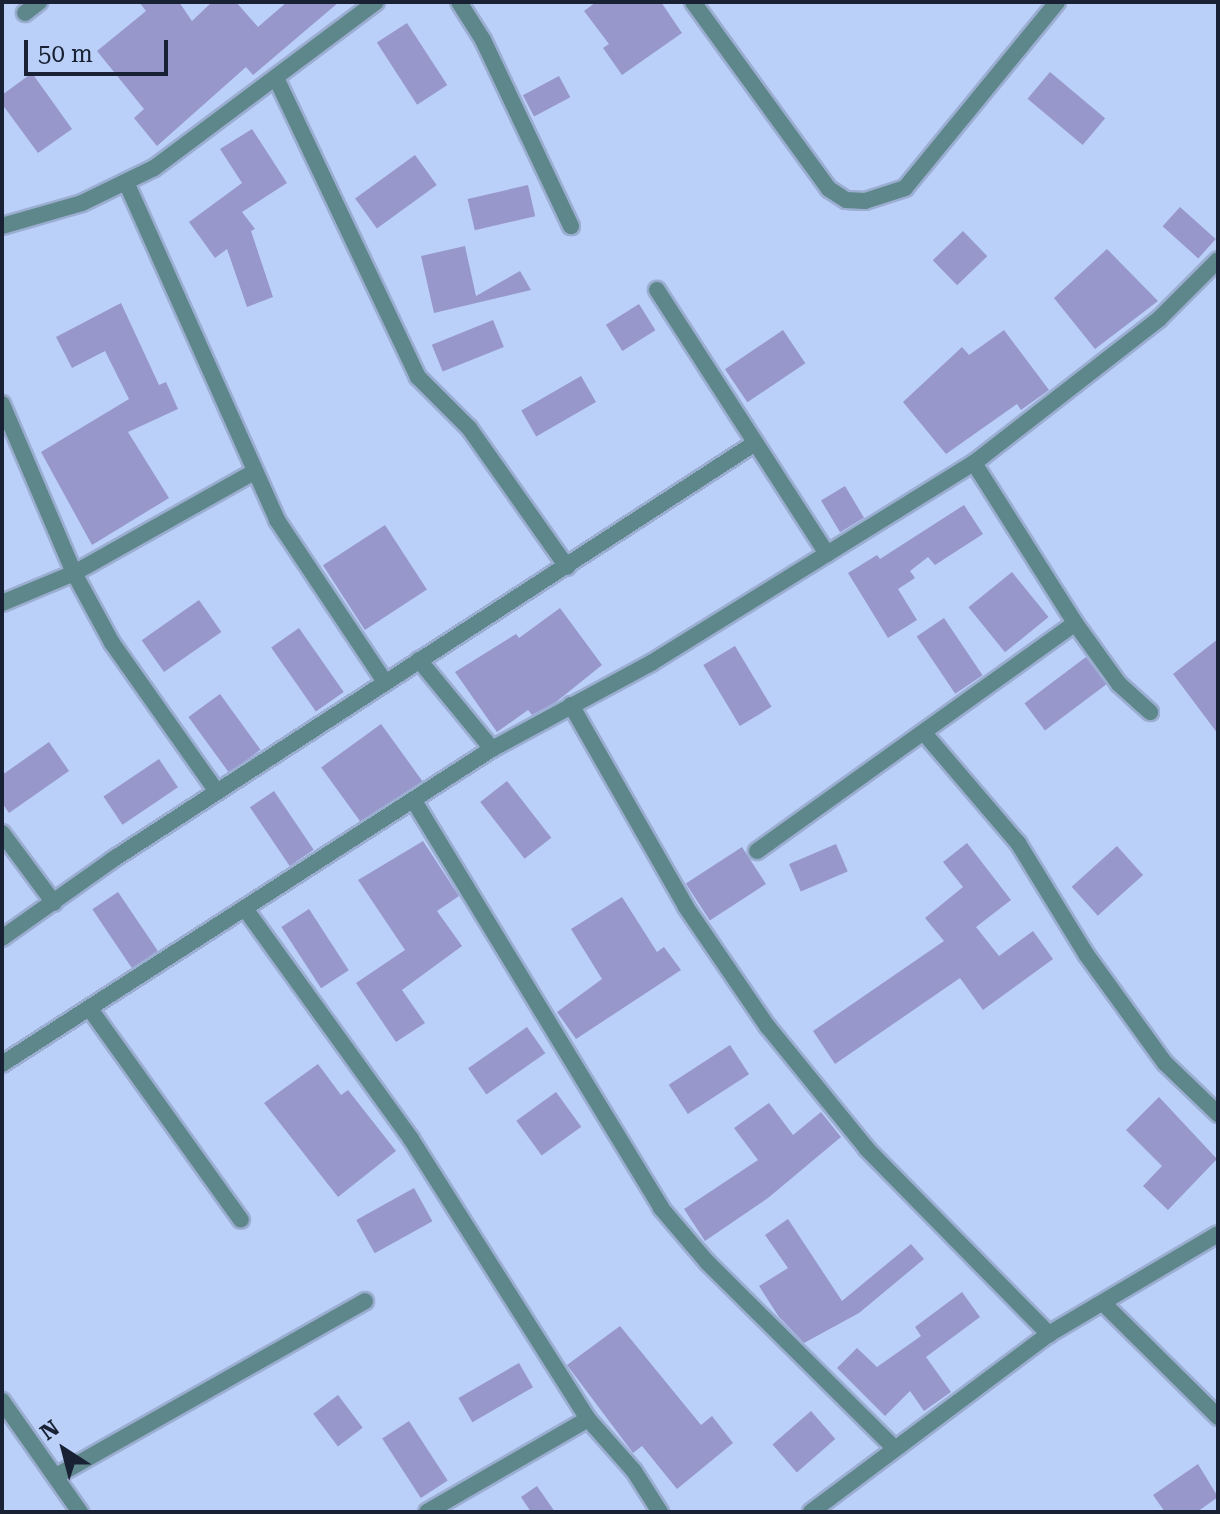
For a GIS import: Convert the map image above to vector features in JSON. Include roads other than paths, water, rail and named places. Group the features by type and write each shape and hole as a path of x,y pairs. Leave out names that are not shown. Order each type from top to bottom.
{"street":[{"path":"25,13 39,2"},
{"path":"2,226 82,203 154,168 376,2"},
{"path":"459,2 483,40 571,226"},
{"path":"693,2 821,179 846,200 865,201 905,188 1057,2"},
{"path":"276,78 418,377 469,428 567,567"},
{"path":"126,182 277,520 385,682"},
{"path":"2,1064 246,910 492,749 651,663 974,463 1159,319 1218,260"},
{"path":"657,290 827,554"},
{"path":"2,404 74,573 131,675 217,792"},
{"path":"2,938 217,792 755,443"},
{"path":"974,463 1075,623 1119,684 1150,712"},
{"path":"2,603 74,573 254,472"},
{"path":"757,851 1075,623"},
{"path":"419,660 492,749"},
{"path":"571,705 686,907 768,1027 867,1149 1049,1334"},
{"path":"924,733 1018,843 1086,954 1165,1063 1218,1114"},
{"path":"414,801 661,1208 707,1262 893,1447"},
{"path":"2,833 54,903"},
{"path":"246,910 411,1139 588,1419 634,1471 660,1512"},
{"path":"90,1009 241,1220"},
{"path":"811,1512 893,1447 1049,1334 1218,1234"},
{"path":"56,1476 365,1301"},
{"path":"1103,1303 1218,1417"},
{"path":"2,1401 80,1512"},
{"path":"427,1512 588,1419"}]}
